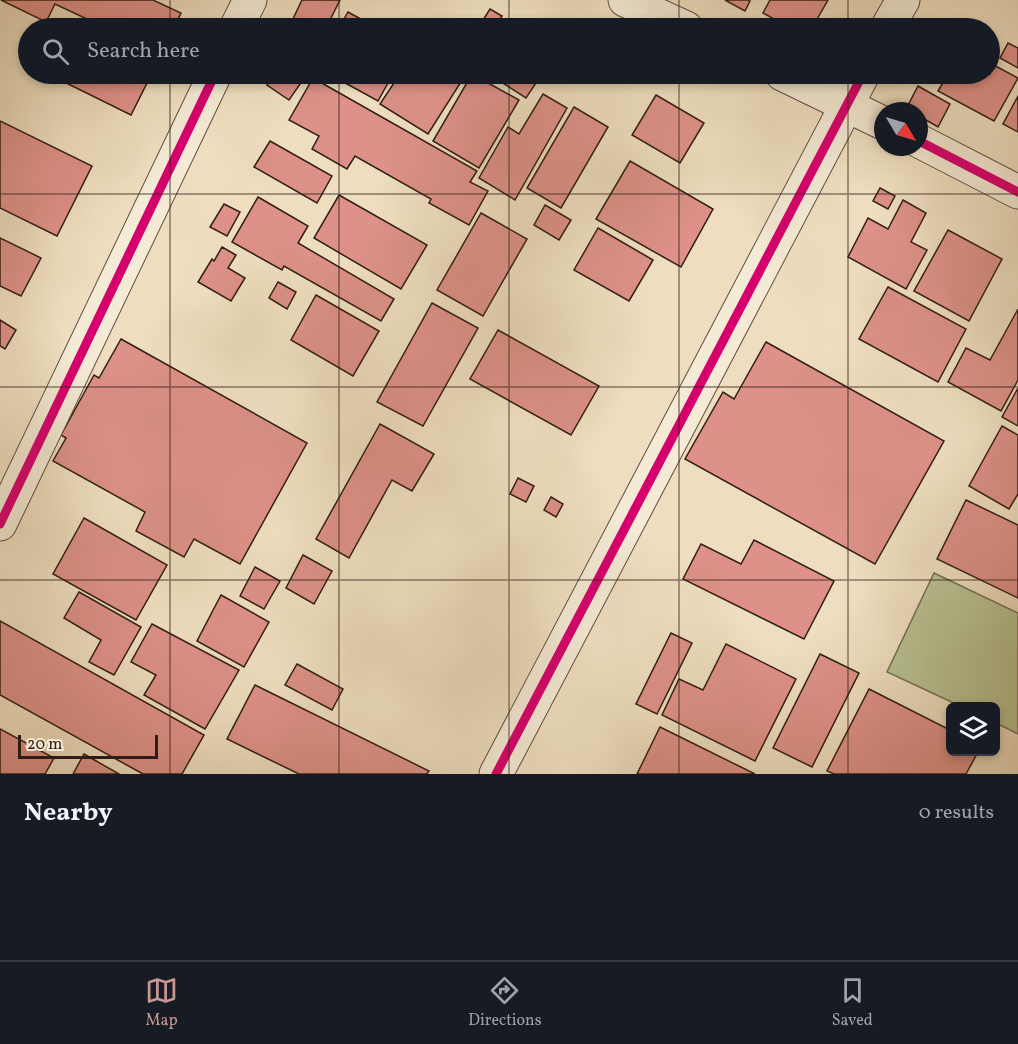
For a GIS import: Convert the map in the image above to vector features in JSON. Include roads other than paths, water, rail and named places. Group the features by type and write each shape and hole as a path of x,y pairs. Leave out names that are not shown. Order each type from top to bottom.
{"street":[{"path":"241,18 250,0"},
{"path":"625,0 664,18"},
{"path":"893,18 903,0"},
{"path":"0,525 210,84"},
{"path":"803,84 874,118"},
{"path":"496,774 857,84"},
{"path":"928,146 1018,192"}]}
